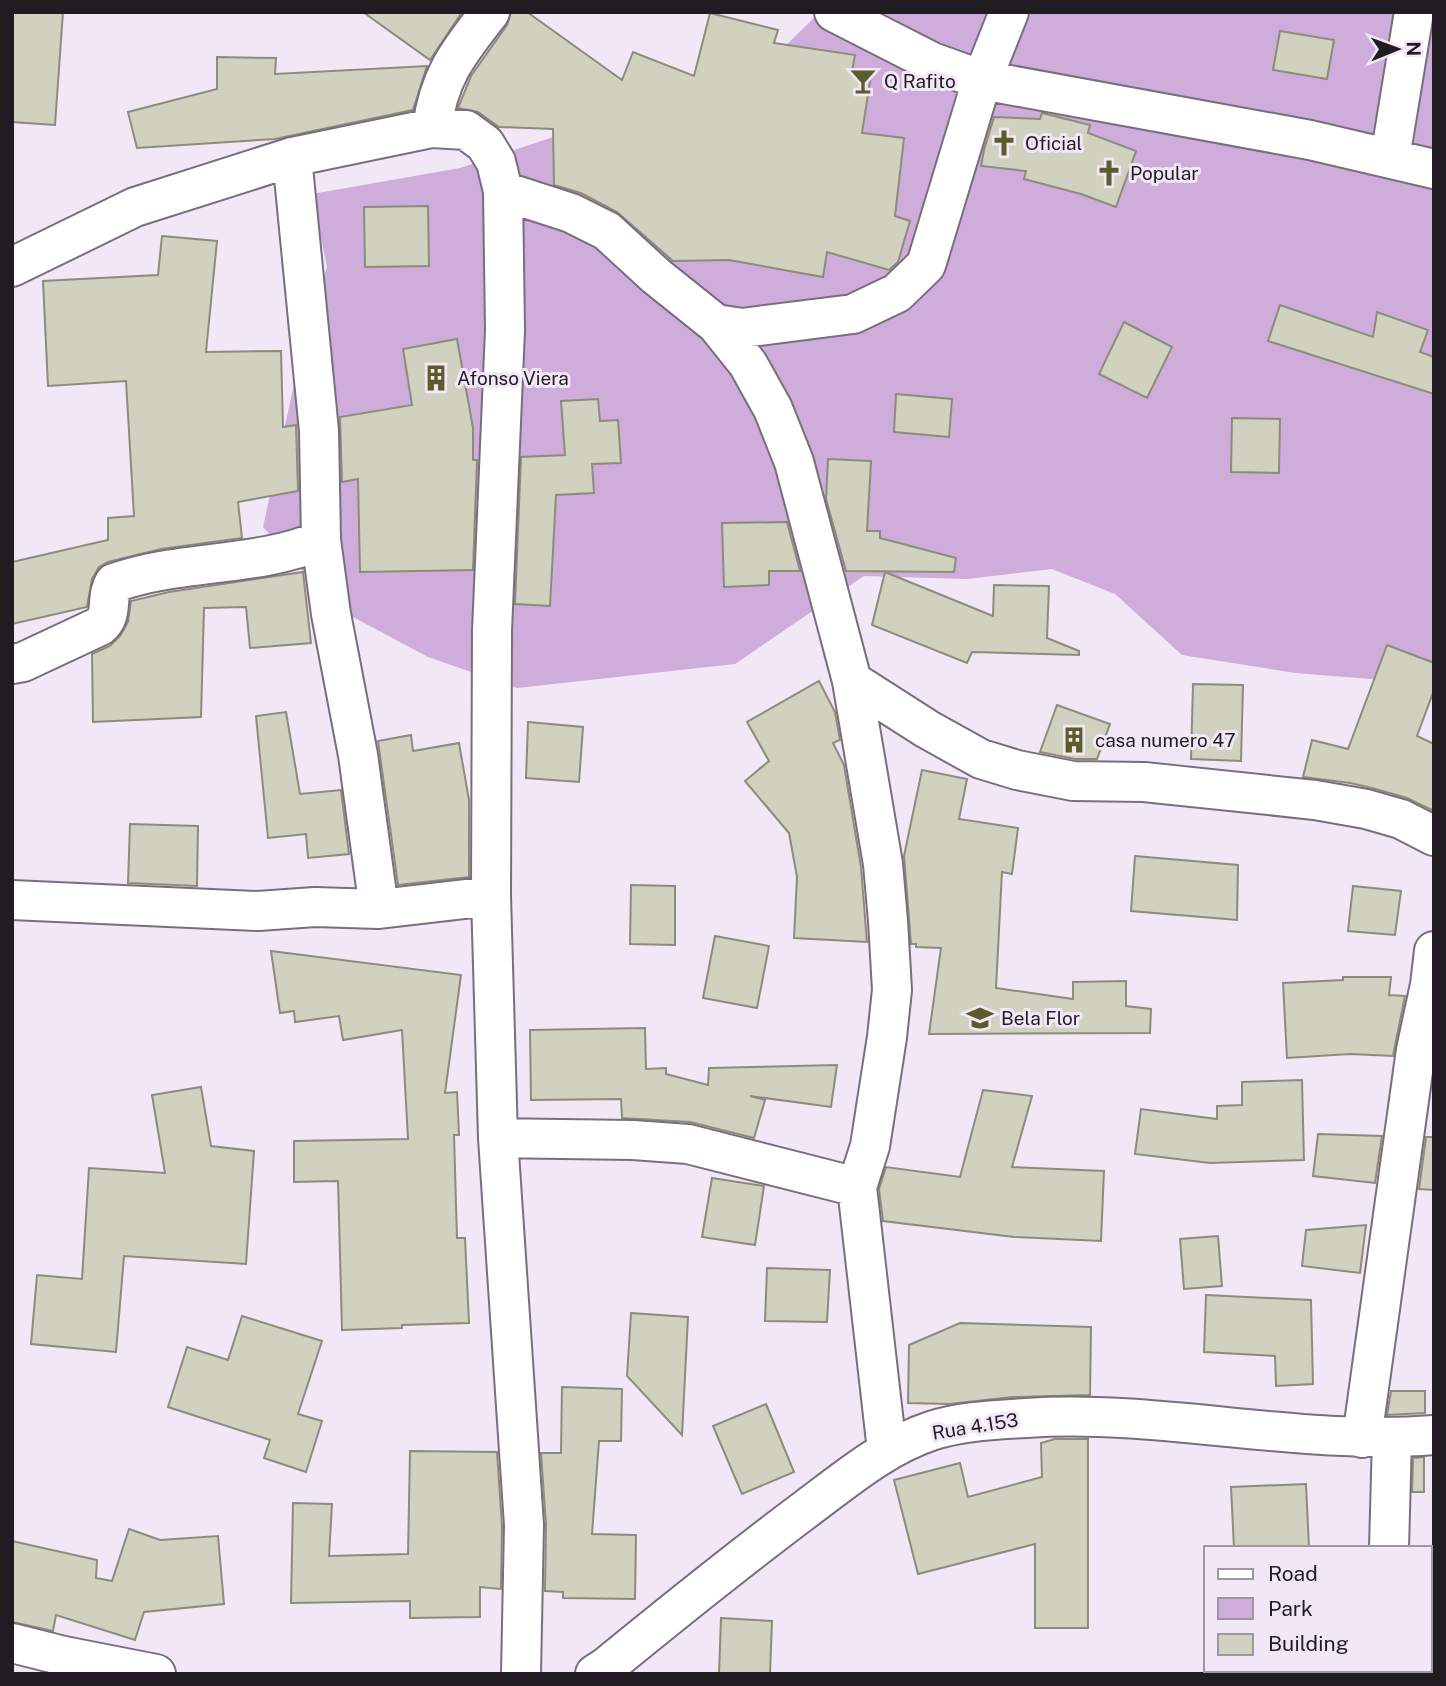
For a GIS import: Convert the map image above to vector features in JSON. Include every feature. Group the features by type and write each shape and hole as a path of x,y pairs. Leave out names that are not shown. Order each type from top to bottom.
{"street":[{"path":"432,128 435,103 446,72 469,37 490,12"},
{"path":"834,12 932,62 982,80 1310,140 1434,169"},
{"path":"716,324 742,328 853,314 897,293 926,265 982,80 1009,12"},
{"path":"1390,158 1414,12"},
{"path":"12,267 135,207 292,156 432,128 466,130 485,144 496,162 503,191 505,330 492,631 491,896 498,1138 524,1525 520,1674"},
{"path":"292,156 319,431 321,540 331,614 358,755 379,909"},
{"path":"503,191 571,213 607,231 656,276 716,324 748,363 773,409 794,462 852,681 883,864 892,990 870,1146 857,1187 887,1450"},
{"path":"12,664 23,662 100,626 108,616 110,589 114,583 176,569 298,550 321,540"},
{"path":"852,681 927,729 981,758 1017,770 1073,781 1144,782 1315,800 1366,809 1401,819 1434,836"},
{"path":"12,900 258,911 316,907 379,909 491,896"},
{"path":"1388,1546 1377,1438 1425,1051 1434,951"},
{"path":"498,1138 634,1140 688,1144 857,1187"},
{"name":"Rua 4.153","path":"610,1672 734,1562 887,1450 932,1431 987,1421 1063,1416 1149,1419 1377,1438 1434,1435"},
{"path":"12,1643 156,1674"}],"green space":[{"path":"820,12 1434,12 1434,684 1295,673 1182,655 1115,594 1052,569 967,579 864,576 735,664 517,688 428,657 336,608 263,527 306,329 327,267 312,194 460,168 769,62"}],"building":[{"path":"12,12 63,12 55,125 12,122"},
{"path":"363,12 462,12 430,60"},
{"path":"511,12 527,12 622,80 633,52 694,76 710,13 778,30 774,43 855,55 852,71 871,75 862,133 904,138 895,216 910,221 898,262 889,270 827,252 823,277 729,260 673,261 617,212 581,193 554,185 553,129 499,127 478,112 458,108 471,76 507,25"},
{"path":"1280,31 1334,40 1327,79 1273,70"},
{"path":"217,57 276,58 275,74 427,66 413,110 275,139 137,148 128,112 217,89"},
{"path":"1042,113 1090,125 1088,133 1136,151 1116,207 1081,194 1024,179 1026,171 981,166 994,117 1040,119"},
{"path":"428,206 429,266 365,267 364,207"},
{"path":"162,236 217,241 206,352 281,351 283,427 296,425 298,491 238,502 242,538 161,549 108,562 99,567 92,579 87,607 12,624 12,562 108,540 108,518 134,516 126,381 48,386 43,281 158,275"},
{"path":"1280,305 1373,337 1377,312 1428,330 1420,352 1434,357 1434,394 1268,341"},
{"path":"1124,322 1172,347 1147,398 1099,374"},
{"path":"457,339 473,428 473,460 477,460 473,570 360,572 358,479 342,482 340,417 412,405 403,349"},
{"path":"896,394 952,399 949,437 894,432"},
{"path":"598,399 600,421 618,420 621,463 592,464 594,493 556,495 550,606 515,604 521,457 565,455 561,401"},
{"path":"1232,418 1280,419 1279,473 1231,472"},
{"path":"828,459 871,461 867,531 880,531 880,538 956,558 954,572 846,571 826,499"},
{"path":"787,522 800,571 769,571 769,585 724,587 722,523"},
{"path":"303,572 311,643 250,648 246,607 204,608 201,717 93,722 92,654 110,646 120,636 128,622 131,601 169,592"},
{"path":"885,572 993,616 994,585 1049,586 1047,638 1079,651 1079,655 972,652 967,663 872,625"},
{"path":"1387,645 1434,663 1434,690 1417,736 1434,744 1434,811 1407,798 1372,788 1303,777 1312,740 1348,749"},
{"path":"819,681 835,712 840,740 833,743 844,765 861,867 867,942 794,938 797,877 789,833 745,781 769,761 747,722"},
{"path":"1193,684 1243,685 1241,761 1191,759"},
{"name":"casa numero 47","path":"1057,705 1110,724 1097,759 1075,759 1040,752"},
{"path":"286,712 300,794 341,790 349,854 308,858 306,834 268,838 256,716"},
{"path":"528,722 583,727 579,782 526,778"},
{"path":"411,735 413,751 459,743 469,800 469,877 398,885 378,741"},
{"path":"922,770 967,779 959,819 1018,828 1012,874 1002,872 996,988 1073,999 1073,982 1126,981 1126,1006 1151,1009 1150,1033 929,1034 941,948 916,947 916,944 911,944 904,856"},
{"path":"130,824 198,826 197,886 128,883"},
{"path":"1135,856 1238,865 1237,920 1131,911"},
{"path":"631,885 675,886 675,945 630,944"},
{"path":"1353,886 1401,891 1395,935 1348,931"},
{"path":"715,936 769,946 757,1008 703,998"},
{"path":"271,951 461,975 445,1093 457,1092 459,1135 454,1135 457,1238 465,1238 469,1323 342,1330 338,1181 294,1182 294,1141 408,1139 402,1030 343,1040 339,1016 295,1022 294,1011 280,1013"},
{"path":"1343,977 1391,977 1389,995 1405,996 1393,1056 1350,1054 1287,1058 1283,983 1343,980"},
{"path":"645,1028 646,1069 666,1068 666,1074 708,1085 709,1068 837,1065 831,1107 750,1096 765,1100 754,1138 690,1122 622,1118 621,1099 531,1100 530,1030"},
{"path":"1302,1080 1304,1160 1210,1163 1135,1154 1141,1109 1217,1119 1217,1106 1242,1105 1242,1082"},
{"path":"201,1087 211,1146 254,1151 246,1264 124,1256 116,1352 31,1344 37,1275 82,1279 89,1168 165,1173 152,1095"},
{"path":"983,1090 1032,1096 1012,1167 1104,1171 1101,1241 1014,1237 883,1221 879,1189 886,1167 960,1177"},
{"path":"1318,1134 1382,1136 1375,1183 1313,1176"},
{"path":"1426,1137 1434,1137 1434,1190 1419,1189"},
{"path":"712,1178 764,1186 755,1245 702,1237"},
{"path":"1366,1225 1360,1273 1302,1266 1306,1230"},
{"path":"1218,1236 1222,1286 1184,1289 1180,1239"},
{"path":"767,1268 830,1270 827,1322 765,1321"},
{"path":"1206,1295 1311,1300 1313,1384 1276,1386 1275,1356 1204,1352"},
{"path":"631,1313 688,1317 682,1435 627,1376"},
{"path":"242,1316 322,1341 298,1414 322,1421 306,1472 264,1458 270,1440 168,1407 187,1347 228,1360"},
{"path":"960,1323 1091,1327 1090,1395 1013,1397 949,1404 908,1403 909,1345"},
{"path":"562,1387 622,1389 621,1441 599,1441 592,1534 636,1535 635,1599 563,1598 563,1592 545,1591 546,1525 541,1453 561,1453"},
{"path":"1391,1391 1425,1391 1425,1413 1387,1415"},
{"path":"766,1404 794,1472 742,1494 713,1426"},
{"path":"1055,1439 1088,1439 1088,1628 1035,1628 1035,1544 918,1574 894,1480 960,1463 968,1497 1042,1477 1041,1443"},
{"path":"410,1451 497,1452 502,1526 501,1589 480,1587 480,1617 410,1618 410,1601 291,1603 293,1503 332,1504 329,1556 408,1554"},
{"path":"1424,1457 1424,1492 1412,1492 1413,1458"},
{"path":"1306,1484 1309,1546 1234,1546 1231,1487"},
{"path":"129,1529 160,1540 218,1536 224,1604 144,1612 135,1640 56,1615 53,1631 12,1622 12,1541 97,1560 96,1578 112,1581"},
{"path":"721,1618 772,1621 770,1674 719,1674"}],"place":[{"name":"Q Rafito","path":"863,81"},
{"name":"Oficial","path":"1004,143"},
{"name":"Popular","path":"1109,173"},
{"name":"Afonso Viera","path":"436,378"},
{"name":"casa numero 47","path":"1074,740"},
{"name":"Bela Flor","path":"980,1018"}]}
